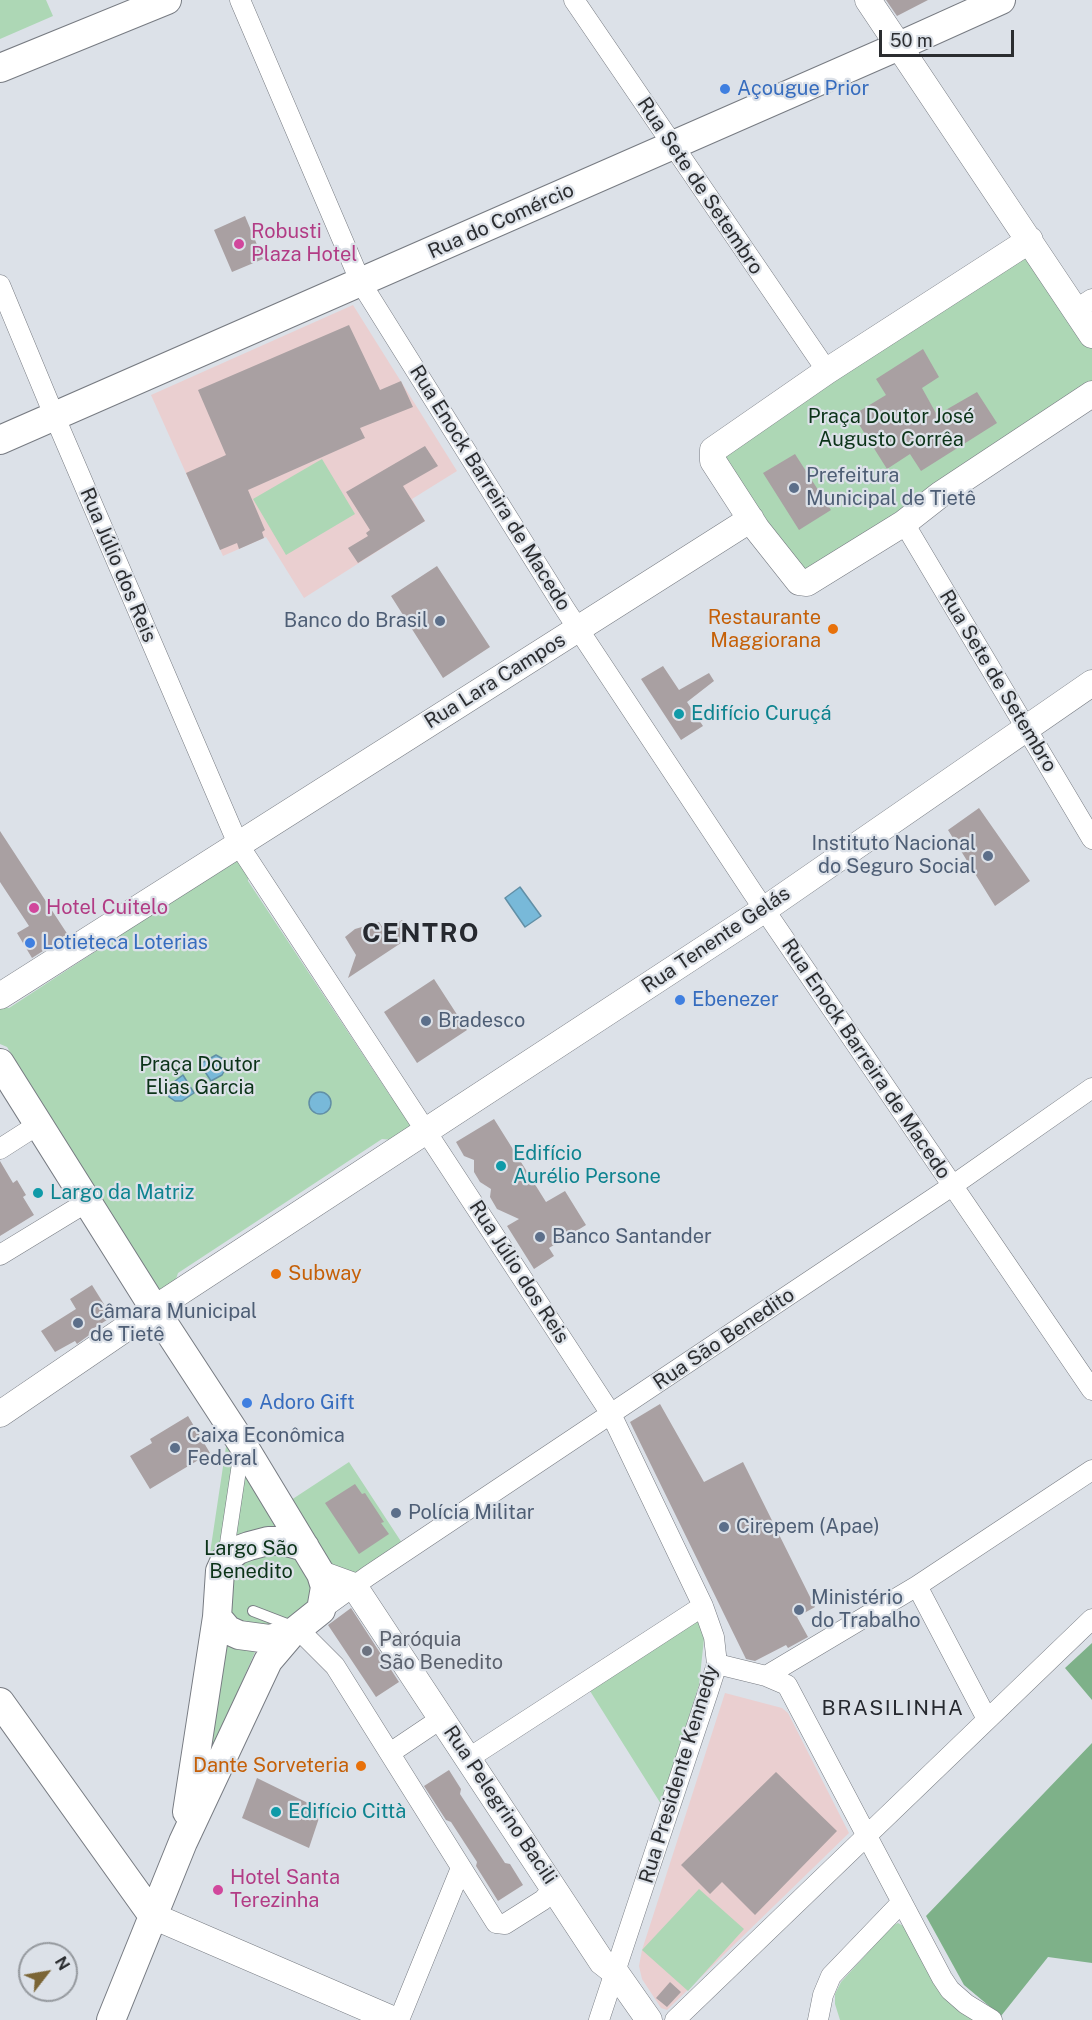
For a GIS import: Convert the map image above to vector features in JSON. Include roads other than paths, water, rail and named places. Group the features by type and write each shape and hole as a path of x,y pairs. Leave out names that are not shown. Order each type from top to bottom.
{"main road":[{"path":"0,68 168,0"},
{"name":"Rua do Comércio","path":"0,440 1001,0"},
{"path":"0,1063 154,1309 243,1445 321,1574 325,1587 321,1610 294,1631 268,1662 183,1842 111,2020"},
{"path":"183,1842 217,1617 220,1571 225,1560 238,1550 268,1541 283,1541 305,1547"},
{"path":"217,1617 228,1630 238,1635 269,1639 294,1631"},
{"path":"2,1708 153,1916"}],"street":[{"name":"Rua Enock Barreira de Macedo","path":"240,0 361,283 578,628 765,909 1092,1390"},
{"name":"Rua Sete de Setembro","path":"574,0 827,371"},
{"path":"868,0 1030,240 1083,304 1092,335"},
{"path":"1030,240 827,371 713,450 713,461 751,519 799,582 807,583 904,523 941,494 1092,394"},
{"name":"Rua Júlio dos Reis","path":"0,285 238,844"},
{"name":"Rua Lara Campos","path":"238,844 751,519"},
{"name":"Rua Sete de Setembro","path":"904,523 1092,839"},
{"name":"Rua Tenente Gelás","path":"426,1131 765,909 1092,683"},
{"path":"0,996 238,844 426,1131 154,1309 0,1414"},
{"name":"Rua São Benedito","path":"354,1586 952,1186 1092,1089"},
{"path":"0,1149 39,1124"},
{"name":"Rua Júlio dos Reis","path":"426,1131 611,1414"},
{"path":"0,1255 87,1202"},
{"name":"Rua Presidente Kennedy","path":"599,2020 717,1664 714,1637 703,1606 611,1414"},
{"path":"225,1560 243,1445"},
{"path":"766,1677 917,1586 1092,1470"},
{"path":"321,1574 354,1586"},
{"path":"321,1610 354,1586"},
{"name":"Rua Pelegrino Bacili","path":"354,1586 602,1962 616,1973 649,2020"},
{"path":"917,1586 987,1719"},
{"path":"468,1758 703,1606"},
{"path":"675,2020 1092,1619"},
{"path":"294,1631 335,1666 493,1919 505,1924 543,1900 553,1885"},
{"path":"717,1664 787,1685 796,1698 866,1835 950,1990 966,2004 992,2020"},
{"path":"390,1753 442,1718"},
{"path":"399,2020 461,1868"},
{"path":"818,2020 823,1995 831,1976 902,1902"},
{"path":"153,1916 394,2020"}],"lane":[{"path":"253,1611 294,1631"}],"water":[{"path":"520,887 541,916 525,927 505,898"},
{"path":"216,1055 225,1060 226,1068 222,1075 211,1081 200,1064"},
{"path":"183,1075 194,1093 182,1101 175,1101 169,1097 167,1089"},
{"path":"320,1092 328,1095 331,1103 328,1111 320,1114 312,1111 309,1103 312,1095"}],"place":[{"name":"Açougue Prior","path":"725,89"},
{"name":"Robusti Plaza Hotel","path":"239,244"},
{"name":"Prefeitura Municipal de Tietê","path":"794,488"},
{"name":"Banco do Brasil","path":"440,621"},
{"name":"Restaurante Maggiorana","path":"833,629"},
{"name":"Edifício Curuçá","path":"679,714"},
{"name":"Instituto Nacional do Seguro Social","path":"988,856"},
{"name":"Hotel Cuitelo","path":"34,908"},
{"name":"Lotieteca Loterias","path":"30,943"},
{"name":"Ebenezer","path":"680,1000"},
{"name":"Bradesco","path":"426,1021"},
{"name":"Edifício Aurélio Persone","path":"501,1166"},
{"name":"Largo da Matriz","path":"38,1193"},
{"name":"Banco Santander","path":"540,1237"},
{"name":"Subway","path":"276,1274"},
{"name":"Câmara Municipal de Tietê","path":"78,1323"},
{"name":"Adoro Gift","path":"247,1403"},
{"name":"Caixa Econômica Federal","path":"175,1448"},
{"name":"Polícia Militar","path":"396,1513"},
{"name":"Cirepem (Apae)","path":"724,1527"},
{"name":"Ministério do Trabalho","path":"799,1610"},
{"name":"Paróquia São Benedito","path":"367,1651"},
{"name":"Dante Sorveteria","path":"361,1766"},
{"name":"Edifício Città","path":"276,1812"},
{"name":"Hotel Santa Terezinha","path":"218,1890"}],"district":[{"name":"CENTRO","path":"421,934"},
{"name":"BRASILINHA","path":"893,1709"}],"park label":[{"name":"Praça Doutor José Augusto Corrêa","path":"891,428"},
{"name":"Praça Doutor Elias Garcia","path":"200,1076"},
{"name":"Largo São Benedito","path":"251,1560"}]}
